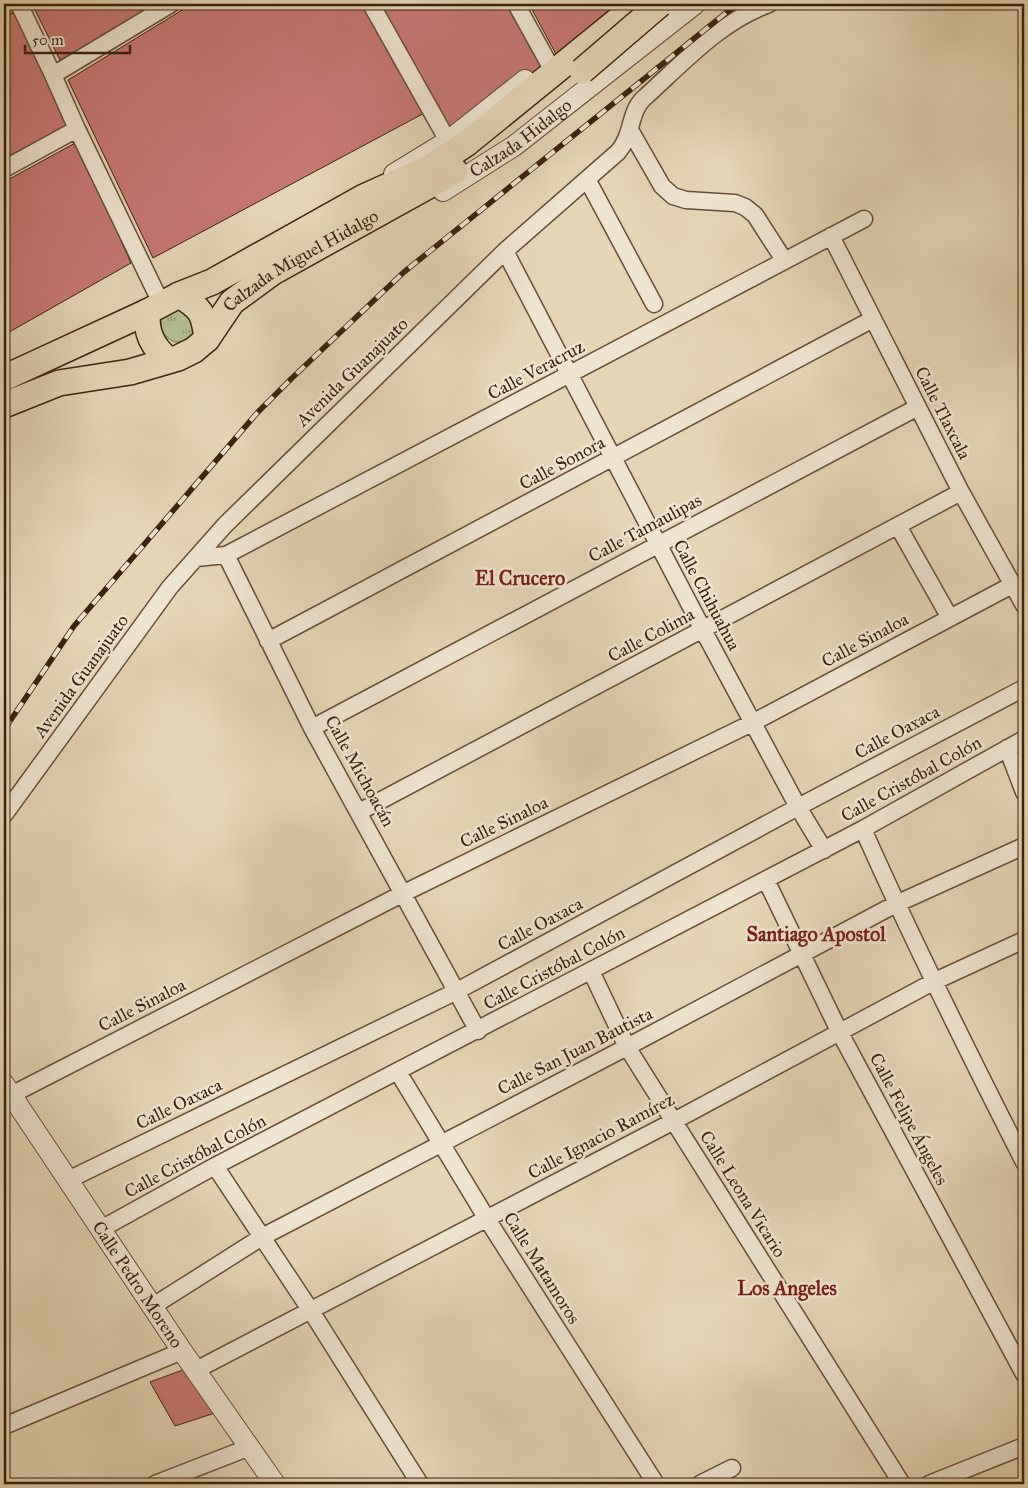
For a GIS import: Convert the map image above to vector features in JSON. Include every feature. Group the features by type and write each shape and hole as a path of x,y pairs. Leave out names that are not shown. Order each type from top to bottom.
{"main road":[{"path":"578,64 638,4"},
{"path":"578,64 660,4"},
{"name":"Calzada Miguel Hidalgo","path":"4,378 162,303 212,282 364,197 438,162 578,64"},
{"name":"Calzada Miguel Hidalgo","path":"4,405 59,383 130,372 178,358 194,350 207,339 232,302 273,272 440,180 477,157 578,64"},
{"path":"168,360 158,351 150,339 146,326 162,303 191,302 201,311 207,339"}],"street":[{"path":"19,4 54,74 76,129 162,303"},
{"path":"54,74 151,9 171,4"},
{"path":"371,4 448,141"},
{"path":"516,4 548,62"},
{"name":"Calzada Miguel Hidalgo","path":"364,197 379,183 448,141 548,62 627,4"},
{"path":"646,4 664,30"},
{"name":"Calzada Hidalgo","path":"327,243 413,206 455,185 514,146 695,4"},
{"name":"Avenida Guanajuato","path":"4,816 170,587 225,525 505,251 618,152 623,146 638,104 642,99 723,28 753,10 769,4"},
{"path":"4,170 76,129"},
{"path":"630,130 662,186 673,196 686,200 735,203 745,207 756,215 784,260"},
{"path":"587,179 654,304"},
{"name":"Calle Veracruz","path":"226,555 864,219"},
{"name":"Calle Tlaxcala","path":"831,236 961,492 1024,605"},
{"name":"Calle Chihuahua","path":"505,251 571,374 612,459 702,630 798,807 824,850"},
{"name":"Calle Sonora","path":"268,641 873,319"},
{"name":"Calle Tamaulipas","path":"312,728 918,407"},
{"name":"Calle Colima","path":"359,812 961,492"},
{"path":"898,526 950,618"},
{"path":"196,558 226,555"},
{"name":"Calle Michoacán","path":"226,555 312,728 478,1031"},
{"name":"Calle Sinaloa","path":"7,1090 752,723 1014,584"},
{"name":"Calle Oaxaca","path":"68,1180 457,991 798,807 1024,688"},
{"name":"Calle Cristóbal Colón","path":"101,1229 215,1166 824,850 1024,740"},
{"path":"1007,748 1024,792"},
{"path":"863,829 933,982 1024,1162"},
{"name":"Calle San Juan Bautista","path":"153,1306 262,1237 627,1047 896,904 1024,846"},
{"name":"Calle Felipe Ángeles","path":"766,880 840,1033 1024,1374"},
{"name":"Calle Ignacio Ramírez","path":"196,1370 674,1121 933,982 1024,940"},
{"name":"Calle Leona Vicario","path":"591,971 627,1047 902,1484"},
{"name":"Calle Matamoros","path":"398,1072 487,1219 656,1484"},
{"name":"Calle Pedro Moreno","path":"7,1090 182,1350 275,1484"},
{"path":"215,1166 311,1311 420,1484"},
{"path":"4,1426 182,1350"},
{"path":"930,1484 1024,1446"},
{"path":"159,1484 250,1447"},
{"path":"700,1484 732,1468"}],"path":[{"path":"1024,88 1020,114 1024,126"}],"green space":[{"path":"185,304 195,334 185,341 174,342 163,332 161,317"}],"building":[{"path":"4,4 19,4 21,8 4,18"},
{"path":"32,4 148,4 154,14 60,60"},
{"path":"192,4 366,4 430,110 153,258 68,80"},
{"path":"371,4 516,4 548,62 448,141"},
{"path":"529,4 627,4 557,56"},
{"path":"21,8 77,129 4,169 4,18"},
{"path":"77,142 131,263 4,335 4,182"},
{"path":"188,1368 215,1413 175,1426 150,1382"}],"railway":[{"path":"4,730 74,626 257,413 292,378 404,272 737,4"}],"district":[{"name":"El Crucero","path":"520,578"},
{"name":"Santiago Apostol","path":"816,934"},
{"name":"Los Angeles","path":"787,1288"}]}
